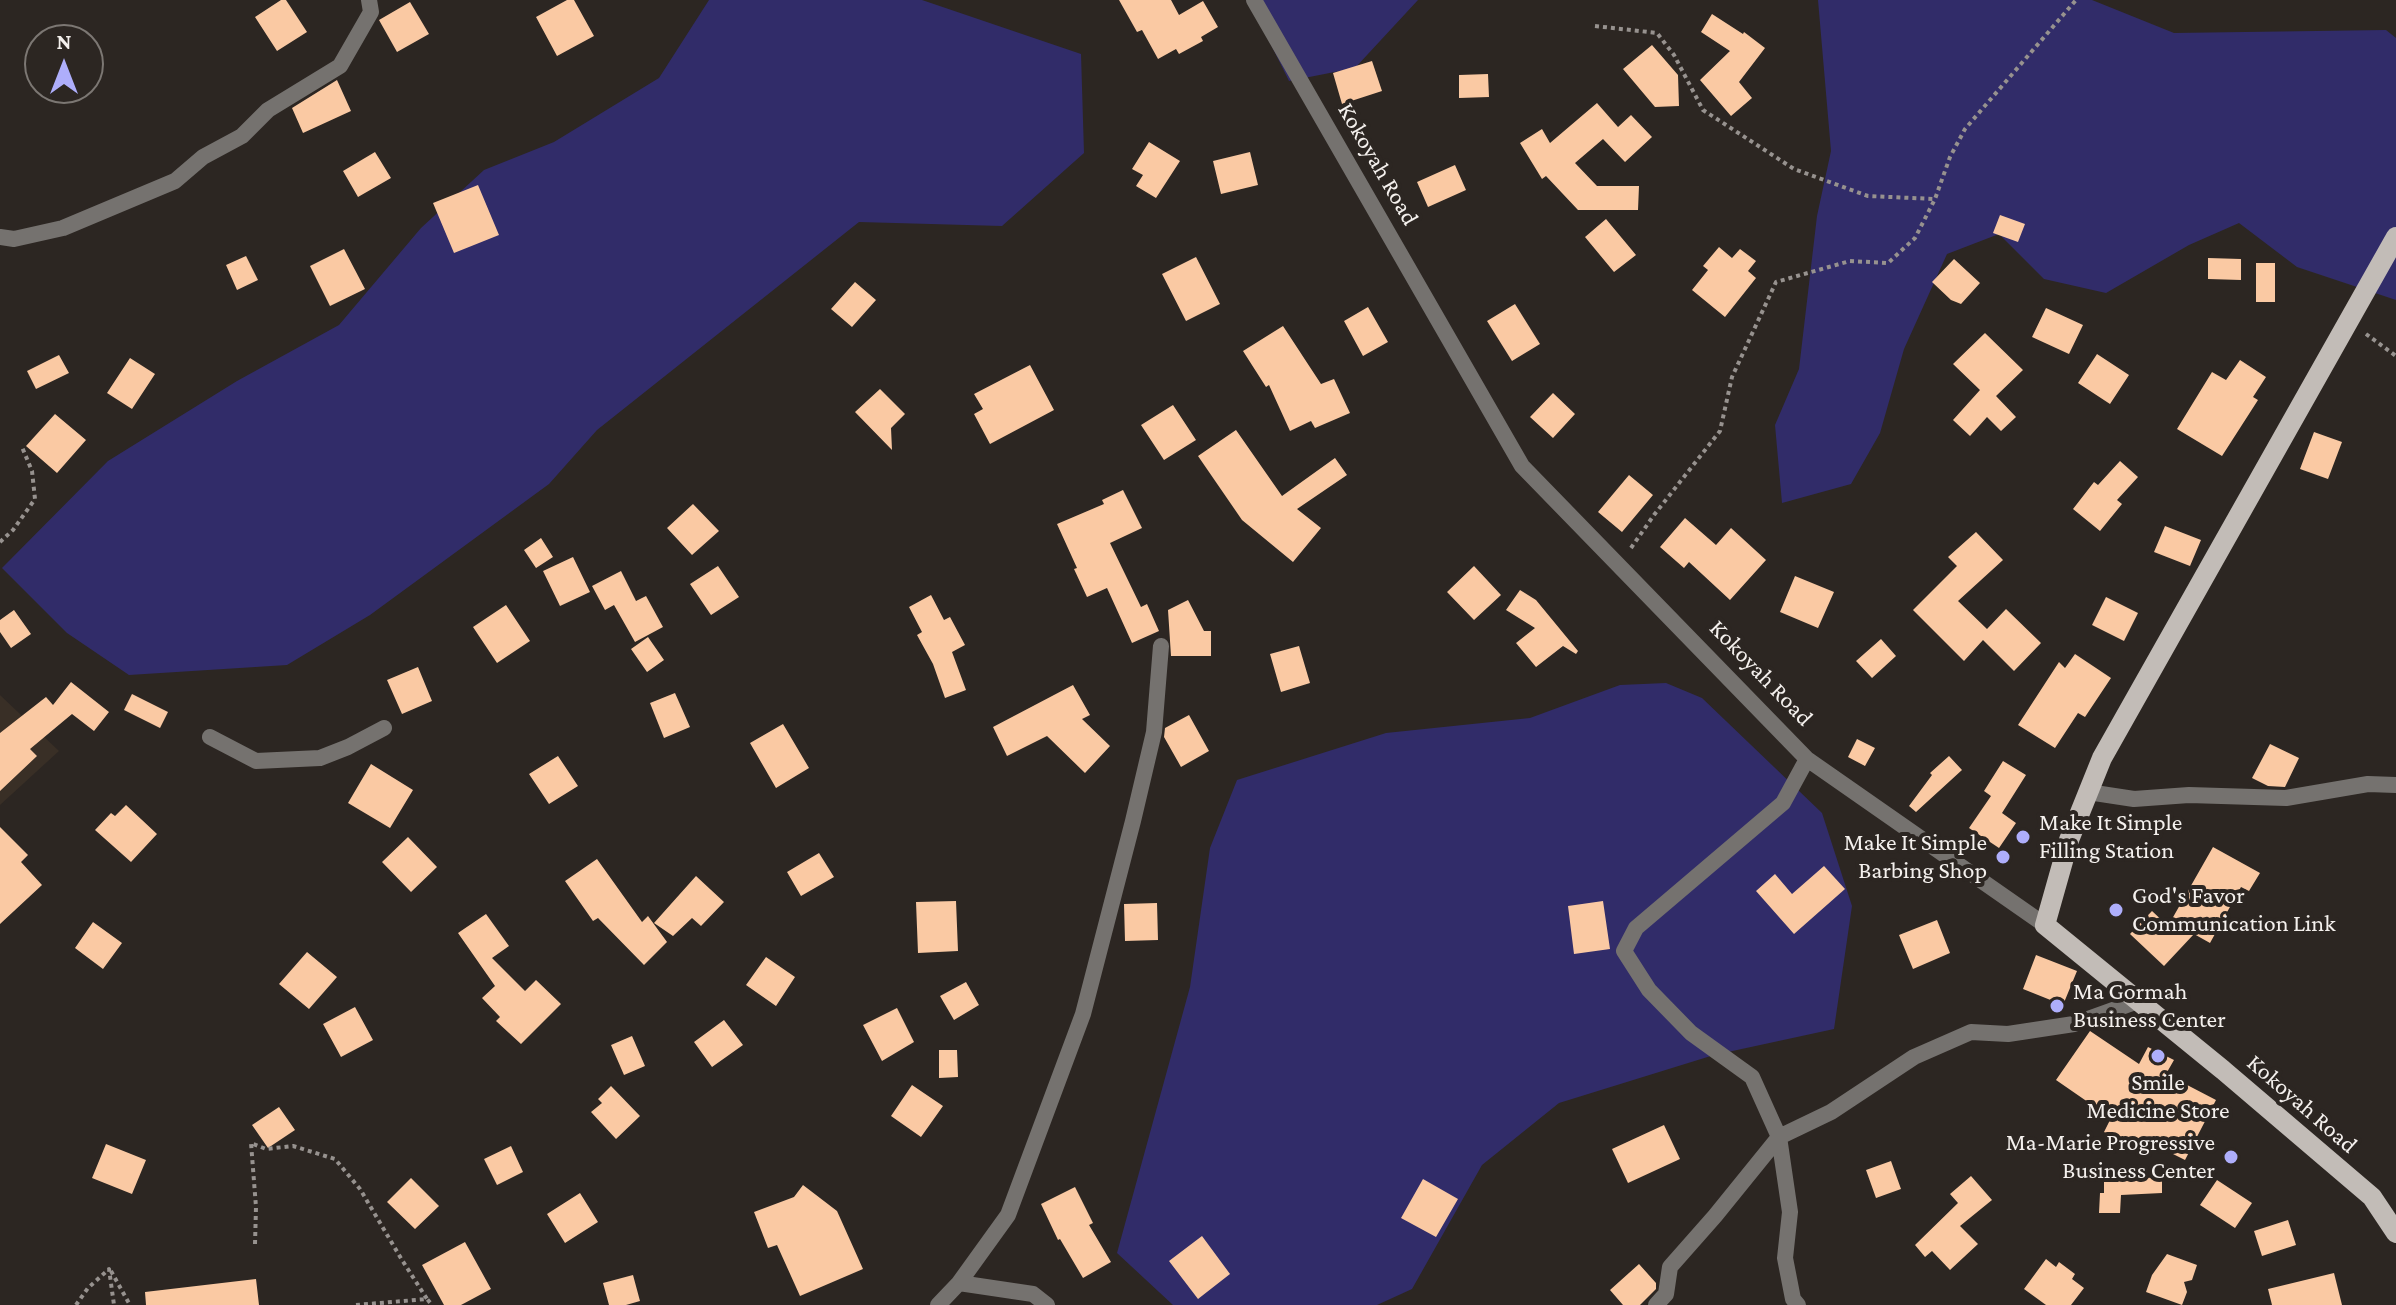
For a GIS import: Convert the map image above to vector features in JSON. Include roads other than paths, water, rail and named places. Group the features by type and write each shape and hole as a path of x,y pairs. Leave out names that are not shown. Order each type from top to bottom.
{"main road":[{"path":"2045,925 2069,840 2102,758 2396,237"},
{"name":"Kokoyah Road","path":"2045,925 2372,1197 2396,1233"}],"street":[{"path":"0,237 14,239 63,228 175,181 203,157 242,136 268,110 340,66 371,12 369,0"},
{"name":"Kokoyah Road","path":"1254,0 1522,466 1807,759 2045,925"},
{"path":"938,1305 959,1283 1008,1215 1083,1014 1154,732 1161,646"},
{"path":"210,737 256,761 320,758 384,728"},
{"path":"1798,1305 1793,1299 1785,1258 1790,1212 1779,1137 1752,1077 1691,1033 1649,990 1624,951 1636,928 1783,803 1807,759"},
{"path":"2088,792 2134,799 2189,795 2286,798 2368,784 2396,785"},
{"path":"1656,1305 1666,1294 1670,1267 1779,1137 1831,1112 1914,1057 1971,1032 2008,1034 2074,1024 2138,1001"},
{"path":"959,1283 1033,1294 1047,1305"}],"place":[{"name":"Make It Simple Filling Station","path":"2023,837"},
{"name":"Make It Simple Barbing Shop","path":"2003,857"},
{"name":"God's Favor Communication Link","path":"2116,910"},
{"name":"Ma Gormah Business Center","path":"2057,1006"},
{"name":"Smile Medicine Store","path":"2158,1056"},
{"name":"Ma-Marie Progressive Business Center","path":"2231,1157"}]}
